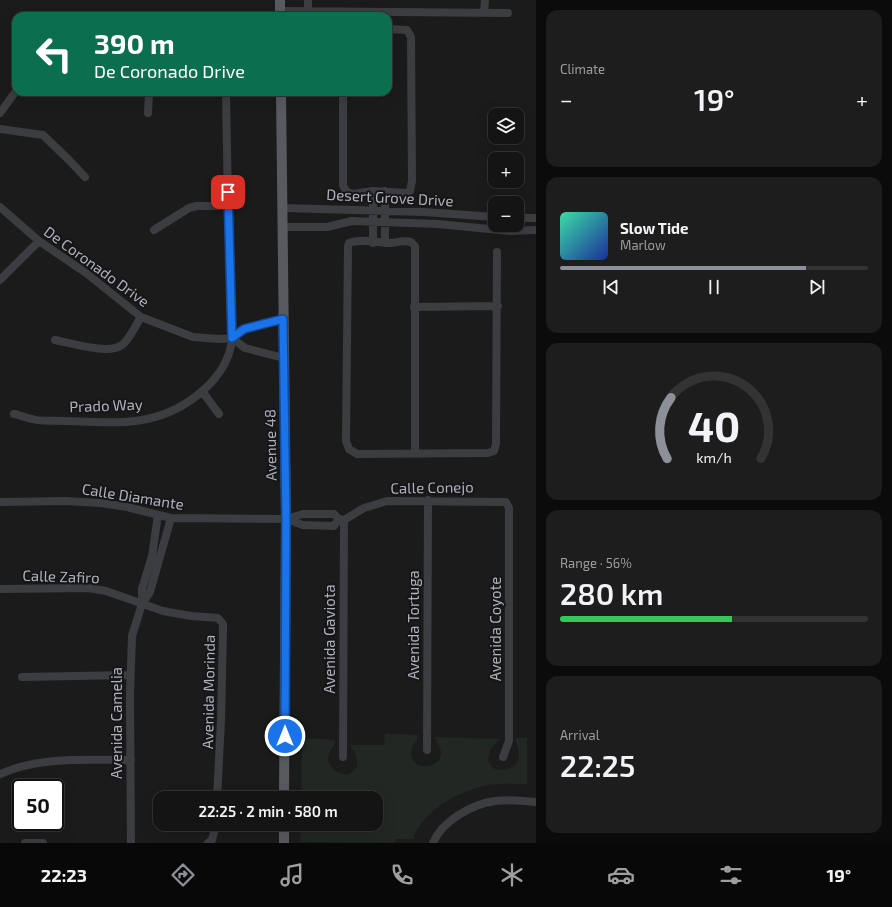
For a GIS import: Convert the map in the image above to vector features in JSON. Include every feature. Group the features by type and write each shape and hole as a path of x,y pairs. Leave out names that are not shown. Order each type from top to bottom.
{"main road":[{"path":"280,0 280,12"},
{"name":"Avenue 48","path":"281,96 286,519 284,791"},
{"path":"284,831 284,843"}],"street":[{"path":"308,0 308,11"},
{"path":"484,13 485,0"},
{"path":"299,12 508,13"},
{"path":"343,96 343,185 346,191 352,194 373,191 385,191 402,194 406,193 411,187 412,181 411,37 407,30 392,29"},
{"path":"0,113 12,96"},
{"path":"148,113 149,96"},
{"name":"Prado Way","path":"14,414 33,420 136,421 167,412 202,391 217,376 231,347 232,338 226,96"},
{"path":"0,130 43,135 85,177"},
{"path":"373,191 373,243"},
{"path":"385,191 385,243"},
{"path":"154,230 189,208 197,206 228,206"},
{"name":"De Coronado Drive","path":"0,207 39,241 86,273 141,317 194,337 232,338"},
{"name":"Desert Grove Drive","path":"283,208 333,208 374,212 424,212 488,217"},
{"path":"352,210 352,221"},
{"path":"524,218 536,218"},
{"name":"Desert Grove Drive","path":"283,227 327,227 352,221 438,224 503,231 536,230"},
{"path":"0,280 39,241"},
{"path":"416,453 414,307 415,246 409,241 349,243 347,251 346,441 349,449 357,454 488,453 494,451 496,444 498,306 497,252"},
{"path":"414,307 498,306"},
{"path":"55,340 103,349 117,348 127,339 141,317"},
{"path":"283,319 244,329 232,338 245,348 284,358"},
{"path":"202,391 219,414"},
{"name":"Calle Conejo","path":"286,519 303,525 334,526 341,520 364,508 388,501 428,500 506,502"},
{"name":"Avenida Tortuga","path":"427,750 428,500"},
{"name":"Calle Diamante","path":"0,502 66,501 100,503 127,507 171,518 286,519"},
{"name":"Avenida Coyote","path":"503,757 509,733 509,508 506,502"},
{"path":"286,519 303,514 334,514 341,520"},
{"name":"Avenida Camelia","path":"142,604 142,589 153,548 158,515"},
{"name":"Avenida Camelia","path":"131,843 130,675 132,636 142,604 150,592 171,518"},
{"name":"Avenida Gaviota","path":"341,520 342,757"},
{"path":"153,548 163,550"},
{"name":"Calle Zafiro","path":"0,589 88,588 106,591 142,604"},
{"name":"Avenida Morinda","path":"142,604 163,611 191,616 218,618 223,624 222,720 217,791"},
{"path":"22,677 130,675"},
{"path":"0,774 24,766 50,760 131,760"},
{"path":"433,843 444,826 477,807 495,801 536,802"},
{"path":"208,843 212,840 214,831"},
{"path":"25,843 43,843"}],"shaded area":[{"path":"385,734 418,735 417,740 412,747 411,752 413,759 417,764 428,766 438,761 441,755 440,748 434,737 500,739 490,749 488,761 493,768 506,770 513,766 518,759 519,752 515,738 527,738 527,784 487,785 454,797 433,811 424,820 413,839 396,839 395,843 300,842 301,831 383,831 383,791 301,791 302,738 335,740 328,761 334,771 347,775 354,771 357,765 356,755 350,745 384,745"}],"route":[{"path":"228,192 232,338 244,329 283,319 286,519 285,736"}]}
